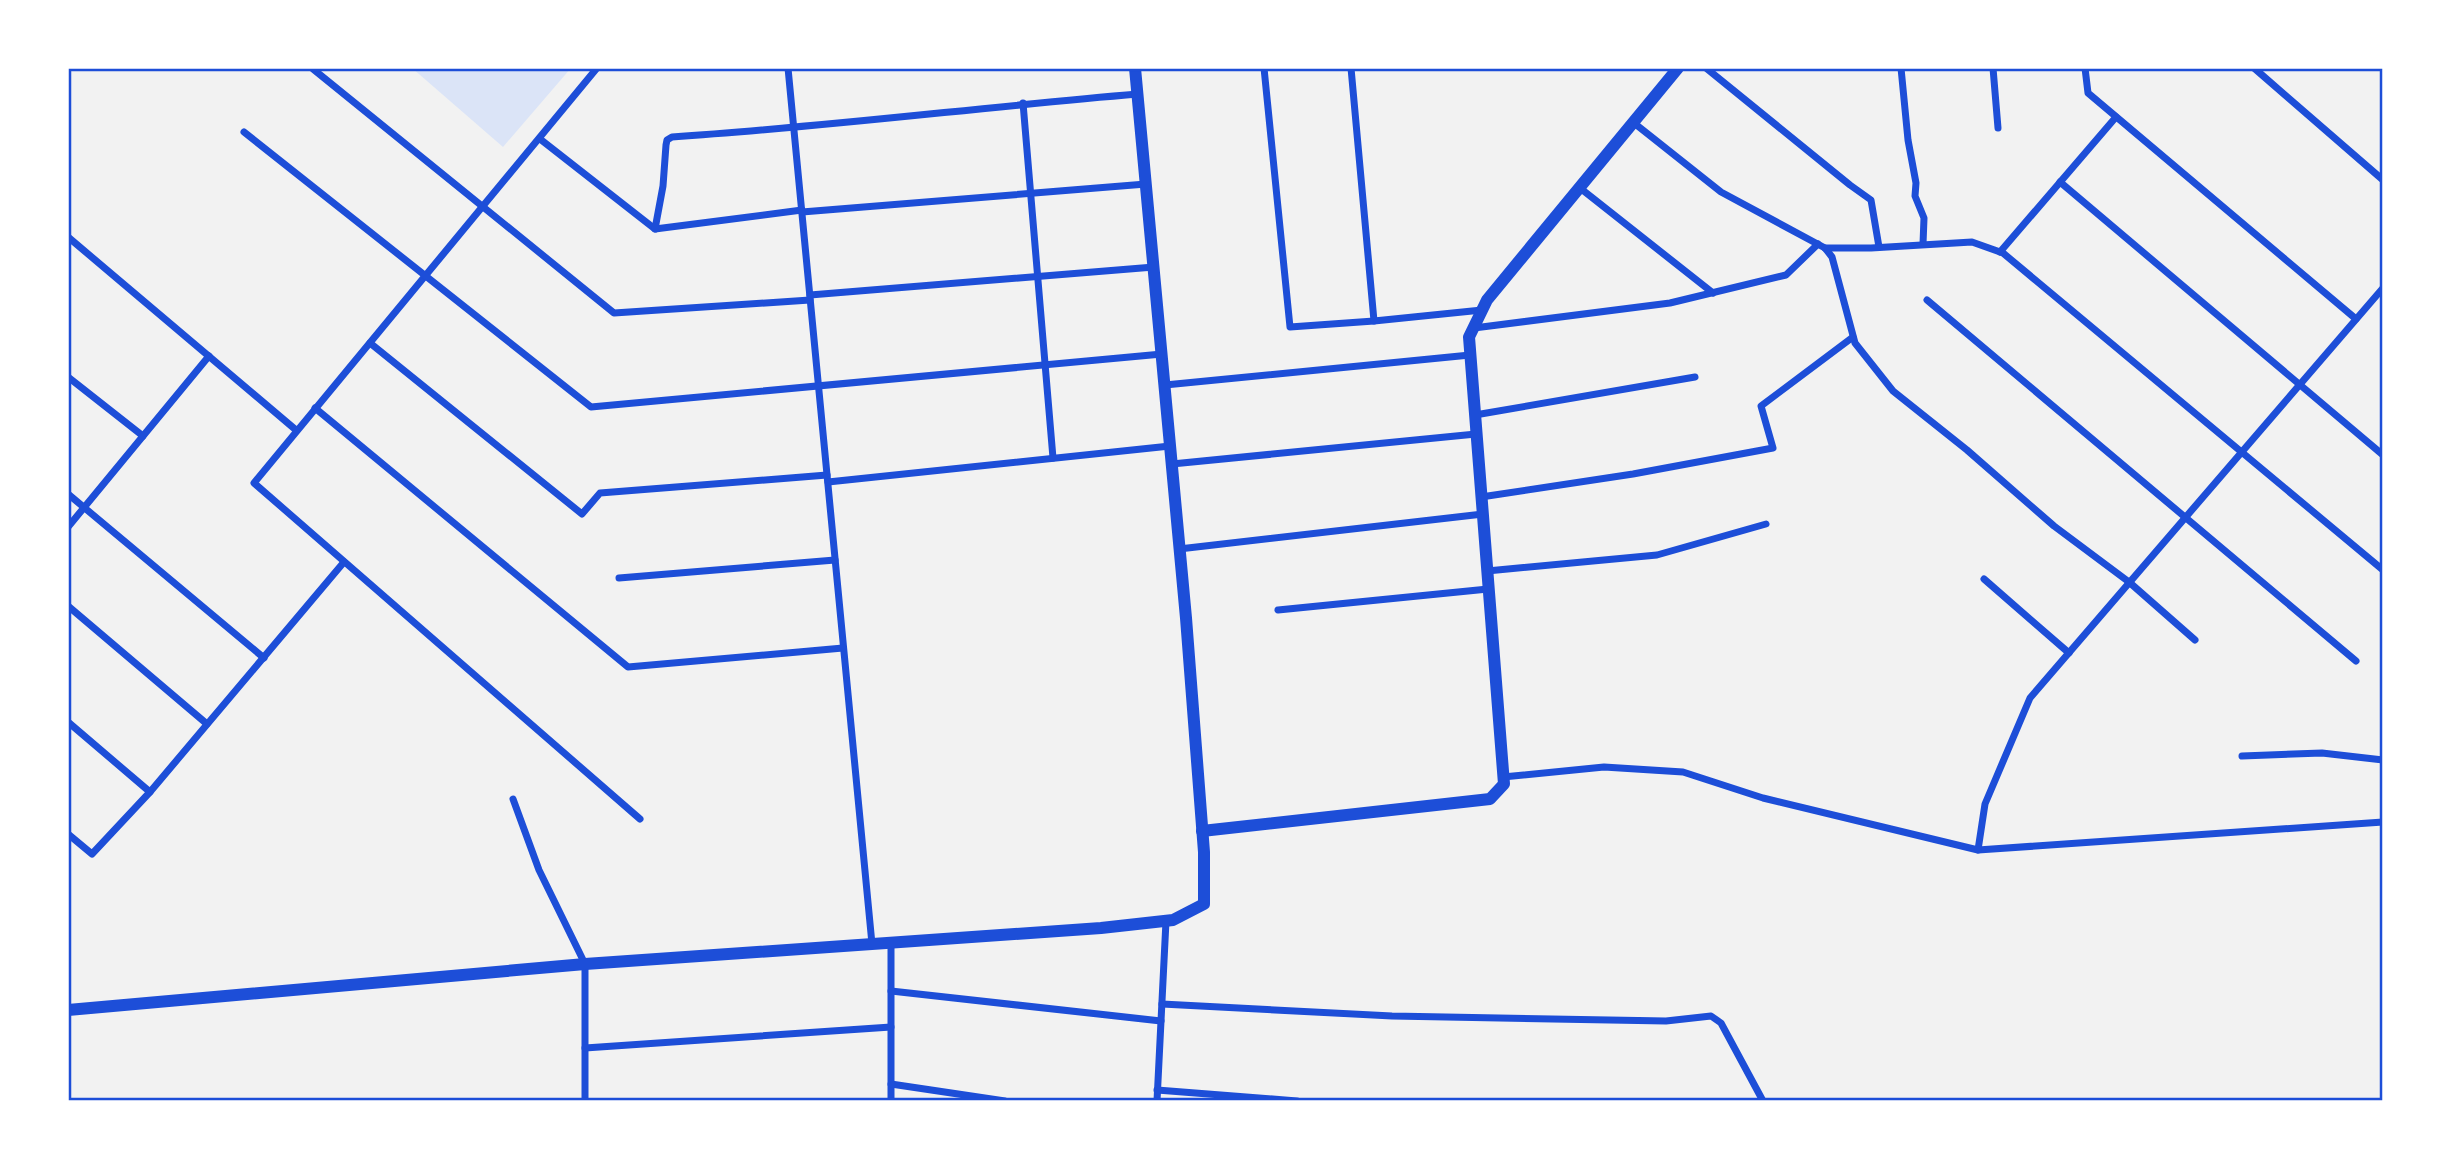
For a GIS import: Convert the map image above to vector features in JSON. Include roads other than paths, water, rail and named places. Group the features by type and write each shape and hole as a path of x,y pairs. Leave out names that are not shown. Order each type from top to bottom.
{"street":[{"path":"597,68 254,483 640,819"},
{"path":"788,68 872,944"},
{"path":"68,1010 585,964 1101,928 1173,920 1204,904 1202,831 1171,446 1135,68"},
{"path":"1264,68 1290,327 1482,310"},
{"path":"1351,68 1374,321"},
{"path":"1202,831 1490,799 1504,784 1469,337 1487,300 1678,68"},
{"path":"1706,68 1871,200 1879,247"},
{"path":"1901,68 1908,140 1916,183 1915,197 1924,218 1923,244"},
{"path":"1993,68 1998,128"},
{"path":"2085,68 2088,93 2356,319"},
{"path":"2253,68 2383,180"},
{"path":"313,69 614,313 1154,267"},
{"path":"655,229 663,186 667,140 672,137 794,129 1023,103 1138,94"},
{"path":"1023,103 1053,458"},
{"path":"2000,252 2116,117"},
{"path":"1634,123 1721,192 1822,246 1832,257 1855,343 1893,391 1967,450 2054,526 2129,582 2195,640"},
{"path":"244,132 591,407 1162,354"},
{"path":"540,139 655,229 802,211 1146,184"},
{"path":"2060,182 2383,455"},
{"path":"1580,188 1713,293"},
{"path":"68,237 296,430"},
{"path":"1473,328 1670,303 1713,293 1786,275 1822,246 1879,247 1972,242 2000,252 2383,570"},
{"path":"1978,850 1985,804 2031,698 2383,288"},
{"path":"1927,300 2356,661"},
{"path":"1481,497 1633,474 1773,448 1761,406 1853,337"},
{"path":"370,343 582,514 600,493 827,478 1171,446"},
{"path":"1165,385 1470,355"},
{"path":"68,527 209,356"},
{"path":"68,377 143,436"},
{"path":"1475,415 1695,377"},
{"path":"316,408 628,667 844,648"},
{"path":"1172,464 1476,434"},
{"path":"68,494 264,658"},
{"path":"1179,549 1483,514"},
{"path":"1487,571 1657,555 1766,524"},
{"path":"619,578 835,560"},
{"path":"68,834 92,854 150,792 344,562"},
{"path":"1984,579 2069,653"},
{"path":"1278,611 1488,589"},
{"path":"68,606 207,724"},
{"path":"68,723 150,792"},
{"path":"2242,756 2322,753 2383,760"},
{"path":"1503,777 1604,767 1683,772 1763,798 1978,850 2383,822"},
{"path":"513,799 539,870 585,964 586,1101"},
{"path":"1157,1101 1166,920"},
{"path":"891,943 891,1101"},
{"path":"891,991 1161,1021"},
{"path":"1162,1004 1392,1016 1666,1021 1711,1016 1721,1023 1763,1101"},
{"path":"585,1048 891,1027"},
{"path":"891,1084 1005,1101"},
{"path":"1157,1090 1297,1101"}]}
